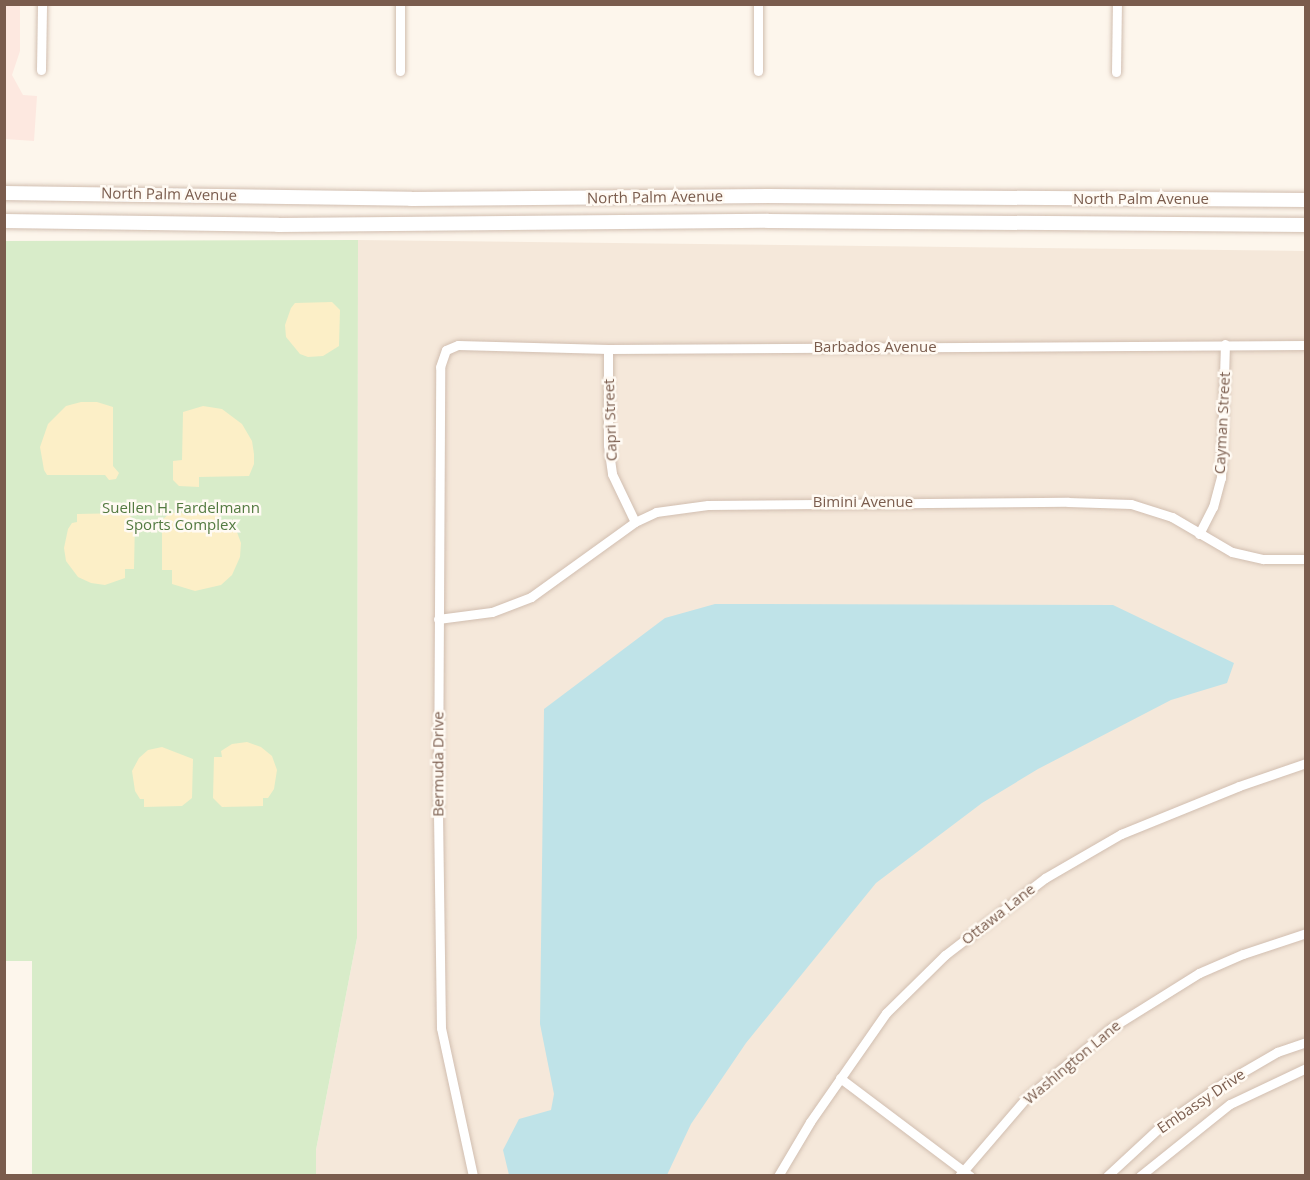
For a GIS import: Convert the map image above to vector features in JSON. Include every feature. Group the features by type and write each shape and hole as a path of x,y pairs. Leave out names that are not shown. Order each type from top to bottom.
{"main road":[{"name":"North Palm Avenue","path":"4,193 411,199 638,197 1305,200"},
{"path":"638,197 638,222"},
{"name":"North Palm Avenue","path":"4,221 261,225 638,222 1305,225"}],"street":[{"path":"41,70 42,4"},
{"path":"400,4 400,71"},
{"path":"758,4 759,71"},
{"path":"1116,72 1117,4"},
{"name":"Barbados Avenue","path":"446,350 458,345 608,349 1305,345"},
{"name":"Cayman Street","path":"1199,534 1213,507 1221,478 1225,345"},
{"name":"Capri Street","path":"608,349 608,445 612,474 635,522"},
{"name":"Bermuda Drive","path":"446,350 440,367 438,620 438,927 441,1028 473,1176"},
{"name":"Bimini Avenue","path":"438,620 492,612 531,597 635,522 656,512 708,505 1068,502 1131,504 1172,517 1232,552 1263,559 1305,559"},
{"name":"Ottawa Lane","path":"778,1176 840,1078 886,1013 945,955 1045,878 1121,834 1305,762"},
{"name":"Washington Lane","path":"964,1174 1026,1098 1111,1028 1199,973 1243,954 1305,933"},
{"name":"Embassy Drive","path":"1107,1176 1160,1127 1222,1084 1277,1052 1305,1042"},
{"name":"Embassy Drive","path":"1140,1176 1230,1104 1305,1068"},
{"path":"840,1078 964,1174"}],"shaded area":[{"path":"4,5 20,5 20,51 12,75 23,95 37,96 34,141 5,139"},
{"path":"358,240 1305,251 1305,1175 316,1176 316,1150 357,938"}],"green space":[{"name":"Suellen H. Fardelmann Sports Complex","path":"358,240 357,938 316,1150 316,1175 32,1175 32,961 5,961 5,241"}],"sand":[{"path":"332,302 340,310 339,346 323,356 308,357 300,354 286,337 285,325 291,308 295,303"},
{"path":"81,402 97,402 113,407 113,466 119,473 116,479 109,480 105,475 47,475 44,470 40,447 48,424 66,406"},
{"path":"203,406 222,409 242,424 252,441 254,454 254,464 249,476 199,477 199,487 179,486 173,480 173,461 182,460 183,412"},
{"path":"127,513 135,521 134,569 125,569 125,578 105,585 91,583 78,577 66,561 64,548 68,529 72,523 77,522 77,514"},
{"path":"170,513 219,513 219,520 234,524 241,543 240,557 232,575 221,585 195,591 172,584 172,570 162,570 162,520"},
{"path":"247,742 261,747 272,756 277,770 274,789 268,798 263,798 263,806 222,807 213,798 214,757 222,757 221,751 232,744"},
{"path":"162,747 193,759 192,798 182,806 144,807 144,799 140,799 135,791 132,771 139,758 148,750"}],"water":[{"path":"715,604 1113,605 1234,663 1227,683 1171,700 1038,769 982,803 876,883 746,1043 691,1124 667,1175 509,1175 503,1150 519,1119 551,1110 554,1094 540,1024 544,709 665,618"}]}
